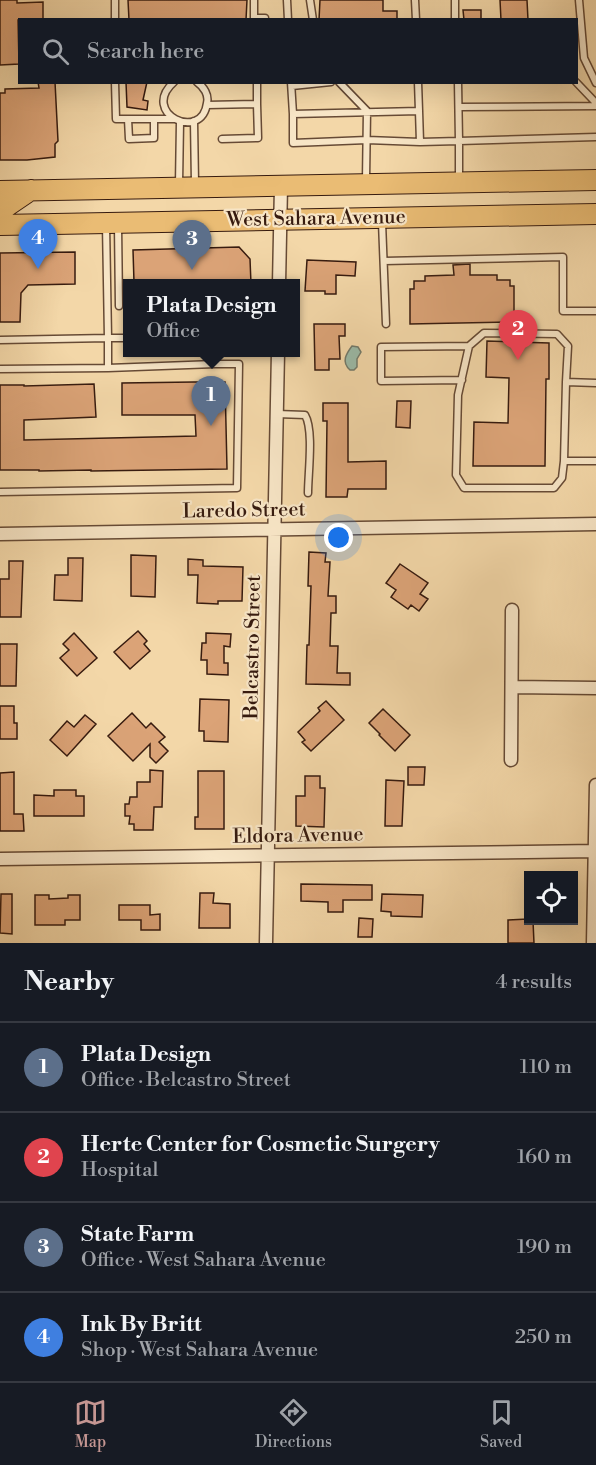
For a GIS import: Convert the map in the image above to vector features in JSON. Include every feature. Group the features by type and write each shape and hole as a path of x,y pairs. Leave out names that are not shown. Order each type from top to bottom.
{"main road":[{"name":"West Sahara Avenue","path":"0,190 596,180"},
{"path":"0,207 6,207 31,190"},
{"name":"West Sahara Avenue","path":"0,225 596,214"}],"street":[{"path":"279,279 281,186"},
{"name":"Belcastro Street","path":"266,943 278,357"},
{"name":"Laredo Street","path":"0,534 596,524"},
{"path":"511,760 513,610"},
{"path":"512,687 596,688"},
{"path":"593,943 596,785"},
{"name":"Eldora Avenue","path":"0,859 595,851"}],"lane":[{"path":"115,0 115,18"},
{"path":"254,0 254,18"},
{"path":"287,0 288,18"},
{"path":"310,0 313,18"},
{"path":"415,0 416,18"},
{"path":"455,0 456,18"},
{"path":"579,0 584,58 596,83"},
{"path":"115,84 116,119 176,120 187,123 194,121 205,112 208,98 199,84"},
{"path":"172,84 165,93 165,107 176,120 187,188"},
{"path":"222,139 258,138 257,84"},
{"path":"291,84 293,143 596,137"},
{"path":"341,84 367,111 366,184"},
{"path":"418,84 420,142"},
{"path":"458,84 459,182"},
{"path":"578,84 596,104"},
{"path":"207,105 257,104"},
{"path":"459,107 596,104"},
{"path":"293,114 419,111"},
{"path":"128,119 129,139 154,138 154,119"},
{"path":"187,188 194,121"},
{"path":"382,218 386,324"},
{"path":"108,368 107,305 112,223"},
{"path":"112,223 119,306"},
{"path":"384,261 563,257 563,311 596,311"},
{"path":"484,333 556,334 568,346 564,461 562,478 554,488 464,488 456,475 459,395 462,380 470,346 484,333"},
{"path":"0,340 123,338"},
{"path":"462,380 381,381 381,348 470,346"},
{"path":"215,357 215,364"},
{"path":"0,369 239,364 237,488 0,492"},
{"path":"566,382 596,383"},
{"path":"277,414 305,415 308,420 308,493"},
{"path":"564,461 596,461"}],"shaded area":[{"path":"352,346 358,347 361,352 357,359 357,367 350,370 345,361"}],"building":[{"path":"0,0 17,0 17,3 43,2 43,18 18,18 18,64 0,65"},
{"path":"128,0 247,0 246,18 129,18"},
{"path":"320,0 383,0 383,11 397,11 397,18 319,18"},
{"path":"500,0 527,0 528,18 501,18"},
{"path":"463,10 481,10 481,18 464,18"},
{"path":"38,84 55,84 58,141 55,144 55,157 0,160 0,93 5,93 5,89 39,88"},
{"path":"126,84 147,84 143,100 148,101 147,110 127,107"},
{"path":"239,247 250,259 251,279 134,279 133,250"},
{"path":"75,252 75,284 28,285 21,293 20,322 0,322 0,253"},
{"path":"307,260 356,262 355,276 336,275 336,294 325,294 325,291 305,291"},
{"path":"470,264 470,275 497,275 497,280 510,280 510,286 514,286 514,322 410,324 410,289 414,289 414,281 425,281 425,276 454,275 453,265"},
{"path":"314,324 345,324 345,336 339,336 340,359 329,359 329,370 315,370"},
{"path":"487,341 549,343 549,379 546,379 545,466 473,466 474,422 508,423 509,378 486,377"},
{"path":"225,382 227,469 0,470 0,385 94,384 96,417 24,420 24,440 196,436 195,415 122,415 122,383"},
{"path":"397,401 411,401 410,428 396,427"},
{"path":"323,403 348,403 348,462 386,461 386,489 348,489 347,497 326,497 327,421 323,421"},
{"path":"309,552 326,553 325,562 330,562 328,596 336,596 336,613 331,613 330,646 338,646 337,673 350,673 350,685 306,684 311,586 308,586"},
{"path":"131,555 156,556 155,597 131,596"},
{"path":"68,558 83,558 82,601 54,600 55,575 68,575"},
{"path":"188,559 203,560 203,566 243,567 242,601 218,601 218,604 197,603 198,575 188,575"},
{"path":"9,561 23,561 21,617 0,617 0,579 9,579"},
{"path":"400,564 428,583 420,594 428,599 419,611 411,605 408,609 391,597 396,590 386,583"},
{"path":"138,631 147,641 144,644 150,651 130,669 114,652"},
{"path":"74,633 97,658 77,676 60,658 69,650 63,644"},
{"path":"206,633 231,634 230,647 224,646 224,663 228,663 228,675 207,674 207,660 201,660 202,643 206,643"},
{"path":"0,644 17,644 16,686 0,686"},
{"path":"200,699 229,700 228,742 204,741 204,731 199,731"},
{"path":"326,701 344,720 311,751 302,742 305,740 298,732 320,711 318,708"},
{"path":"0,706 14,706 17,739 0,739"},
{"path":"383,709 410,735 395,751 369,723"},
{"path":"132,713 146,728 151,723 165,737 159,742 168,751 156,763 150,757 150,744 133,761 108,736"},
{"path":"85,715 96,724 67,756 50,740 67,721 74,727"},
{"path":"408,767 425,767 424,785 408,785"},
{"path":"150,770 163,771 162,807 154,807 153,830 134,830 134,824 129,824 130,816 125,816 125,804 129,804 130,797 137,797 137,782 150,782"},
{"path":"198,771 224,771 224,829 195,829 195,817 198,817"},
{"path":"14,772 14,814 23,814 24,831 0,831 0,773"},
{"path":"305,776 320,776 320,788 325,788 324,827 296,826 296,796 305,796"},
{"path":"386,780 404,781 402,826 385,826"},
{"path":"54,790 76,790 76,796 84,796 84,816 34,816 34,795 54,796"},
{"path":"301,884 372,885 372,900 343,900 343,912 328,912 328,902 301,901"},
{"path":"200,893 214,893 213,903 230,904 230,928 199,928"},
{"path":"1,894 12,894 12,934 0,933"},
{"path":"382,894 423,895 422,917 391,916 391,912 381,911"},
{"path":"35,895 49,895 49,899 80,895 80,920 65,920 65,925 35,925"},
{"path":"119,905 150,905 150,915 160,914 160,930 141,930 141,920 119,920"},
{"path":"359,918 373,919 372,937 358,937"},
{"path":"524,919 524,925 533,925 534,943 508,943 508,920"}],"place":[{"name":"Ink By Britt","path":"38,269"},
{"name":"State Farm","path":"192,270"},
{"name":"Herte Center for Cosmetic Surgery","path":"518,360"},
{"name":"Plata Design","path":"211,426"}]}
